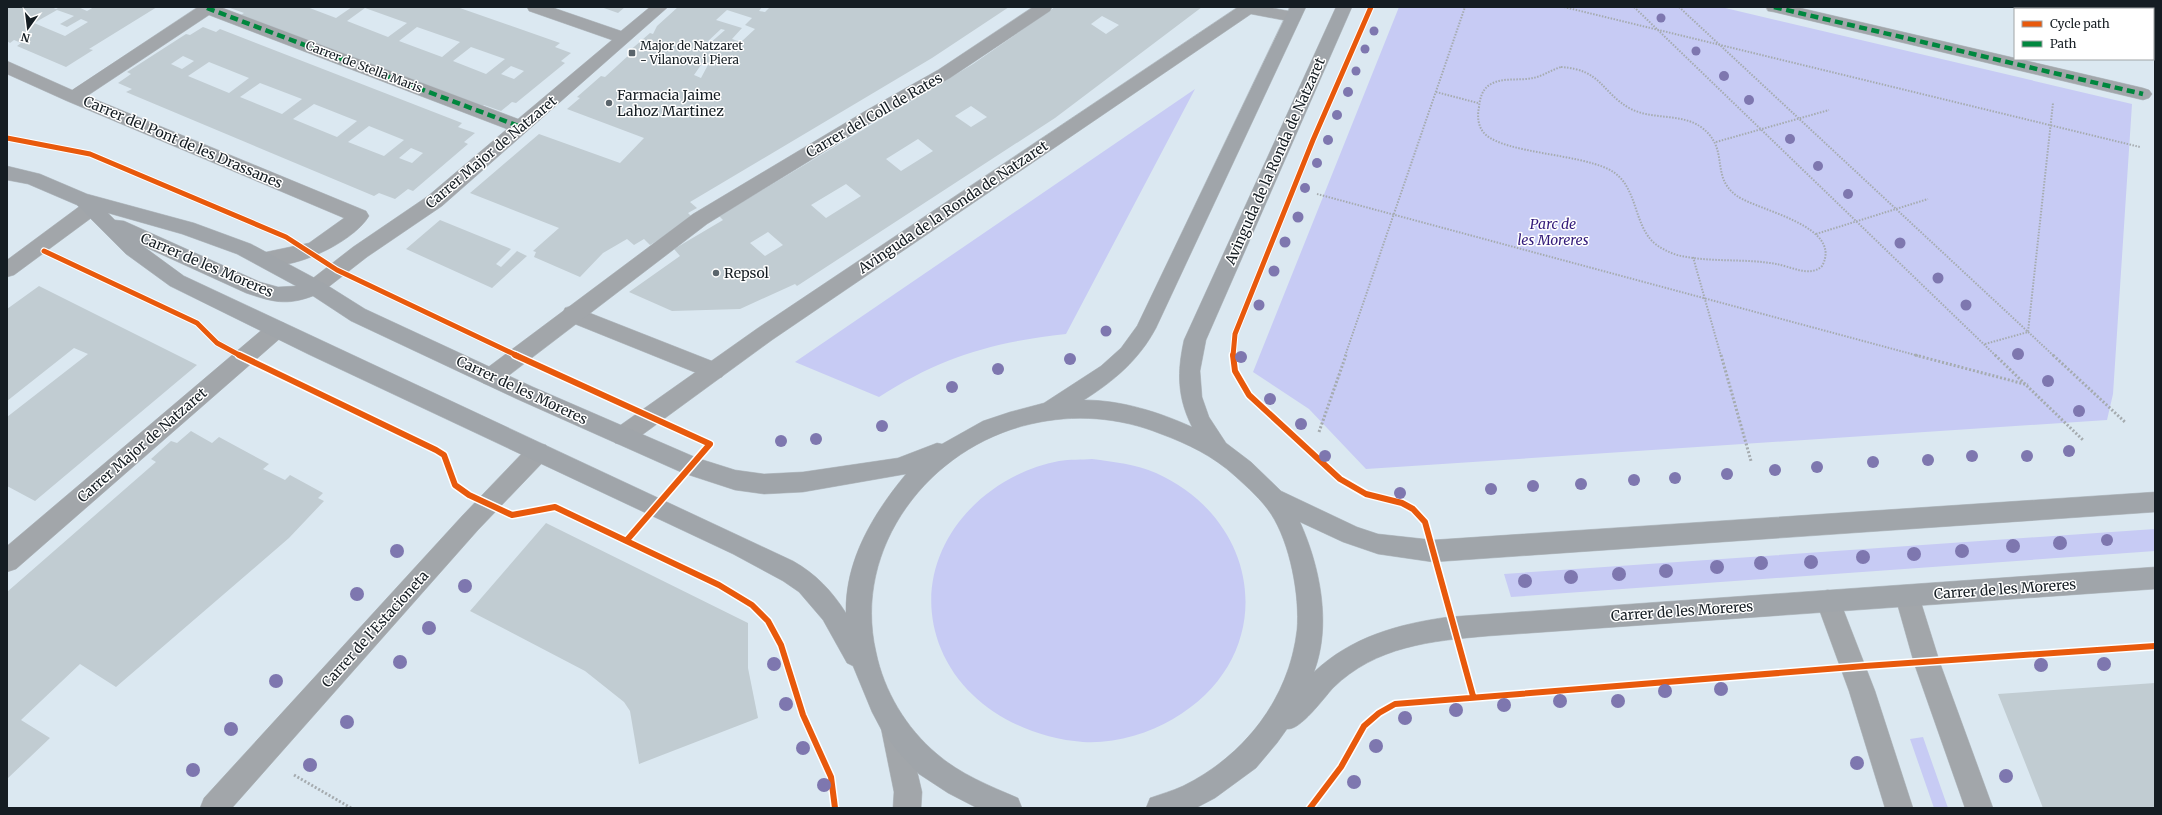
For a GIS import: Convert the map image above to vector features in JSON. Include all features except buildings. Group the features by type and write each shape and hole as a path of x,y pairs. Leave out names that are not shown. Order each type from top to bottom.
{"main road":[{"name":"Avinguda de la Ronda de Natzaret","path":"1218,449 1202,426 1193,404 1187,378 1195,340 1344,7"},
{"name":"Avinguda de la Ronda de Natzaret","path":"1048,412 1094,383 1116,366 1137,342 1158,302 1296,12"},
{"path":"7,173 33,179 92,209 187,228 244,249 315,287"},
{"name":"Carrer de les Moreres","path":"92,209 254,288 277,296 294,296 315,287 337,304 358,315 491,377 691,466 735,480 764,484 803,482 899,468 958,444"},
{"name":"Carrer de les Moreres","path":"92,209 133,249 177,281 741,547 798,578 818,596 837,618 870,682"},
{"path":"1008,808 969,792 928,763 894,728 870,682 858,634 858,594 867,554 884,518 902,493 925,469 958,444 988,429 1021,418 1048,412 1087,409 1124,413 1158,421 1218,449 1241,467 1273,498 1286,517 1307,576 1311,611 1309,640 1299,682 1284,713 1253,754 1216,783 1171,805 1160,808"},
{"path":"1273,498 1351,536 1378,544 1433,551 2155,502"},
{"name":"Carrer de les Moreres","path":"1253,754 1336,668 1369,647 1410,633 1496,624 2155,578"}],"street":[{"path":"535,7 624,38"},
{"name":"Carrer Major de Natzaret","path":"315,287 360,252 435,201 660,7"},
{"name":"Carrer del Coll de Rates","path":"572,314 700,219 873,114 944,74 1044,7"},
{"path":"1774,7 2143,94"},
{"path":"73,97 208,8"},
{"name":"Carrer de Stella Maris","path":"208,8 522,127"},
{"name":"Avinguda de la Ronda de Natzaret","path":"623,436 772,330 1248,8 1296,12"},
{"name":"Carrer del Pont de les Drassanes","path":"7,67 73,97 393,230"},
{"path":"7,270 92,209"},
{"path":"264,259 308,252 332,240 359,216"},
{"path":"491,377 572,314 714,371"},
{"name":"Carrer Major de Natzaret","path":"7,561 277,329"},
{"name":"Carrer de l'Estacioneta","path":"214,808 470,523 538,452"},
{"path":"1907,596 1927,663 1979,808"},
{"path":"1828,601 1862,691 1899,808"},
{"path":"894,728 907,785 907,808"}],"path":[{"path":"1319,432 1465,7"},
{"path":"1564,7 2140,147"},
{"path":"1634,7 2084,440"},
{"path":"1679,7 2126,423"},
{"path":"1571,67 1584,70 1594,76 1621,102 1632,110 1692,121 1700,125 1716,142 1721,177 1727,187 1746,202 1790,219 1815,234 1821,239 1825,247 1826,255 1824,264 1818,270 1808,271 1764,261 1693,257 1662,248 1653,241 1624,184 1611,170 1591,163 1507,145 1490,138 1482,132 1476,121 1478,103 1483,90 1492,83 1505,79 1534,78 1554,69 1571,67"},
{"path":"2028,332 2056,73"},
{"path":"1436,92 1478,103"},
{"path":"1716,142 1829,110"},
{"path":"1317,194 2028,385"},
{"path":"1815,234 1928,198"},
{"path":"1693,257 1751,460"},
{"path":"1985,344 2028,332"},
{"path":"261,756 351,808"}],"green space":[{"name":"Parc de les Moreres","path":"1399,7 1721,7 2132,104 2113,394 2107,420 1366,469 1309,409 1253,372"},
{"path":"1195,89 1066,334 1015,342 968,354 924,371 879,397 795,362"},
{"path":"1092,459 1141,467 1156,473 1192,495 1220,524 1237,556 1245,592 1243,627 1230,662 1207,693 1173,719 1152,729 1118,740 1083,742 1040,734 1019,726 999,715 981,702 965,687 951,669 941,649 932,616 932,585 940,555 955,528 975,504 1000,485 1028,470 1059,461"},
{"path":"2155,529 2155,551 1511,597 1504,574"},
{"path":"1923,737 1948,808 1934,808 1910,739"}],"marked path":[{"path":"1774,7 2143,94"},
{"path":"207,8 521,127"}],"cycle path":[{"path":"1371,7 1313,140 1235,334 1233,356 1235,371 1249,395 1340,479 1366,494 1402,503 1413,509 1425,522 1464,658 1473,696"},
{"path":"7,138 24,140 90,154 286,237 337,270 535,364 710,444 627,540"},
{"path":"44,251 197,323 217,343 231,351 436,450 444,455 455,485 469,495 512,515 555,507 719,585 752,605 768,621 781,645 803,715 831,777 835,808"},
{"path":"1310,808 1341,767 1364,726 1379,713 1395,704 1865,666 2155,646"}],"place":[{"name":"Major de Natzaret - Vilanova i Piera","path":"632,53"},
{"name":"Farmacia Jaime Lahoz Martinez","path":"609,103"},
{"name":"Repsol","path":"716,273"}]}
